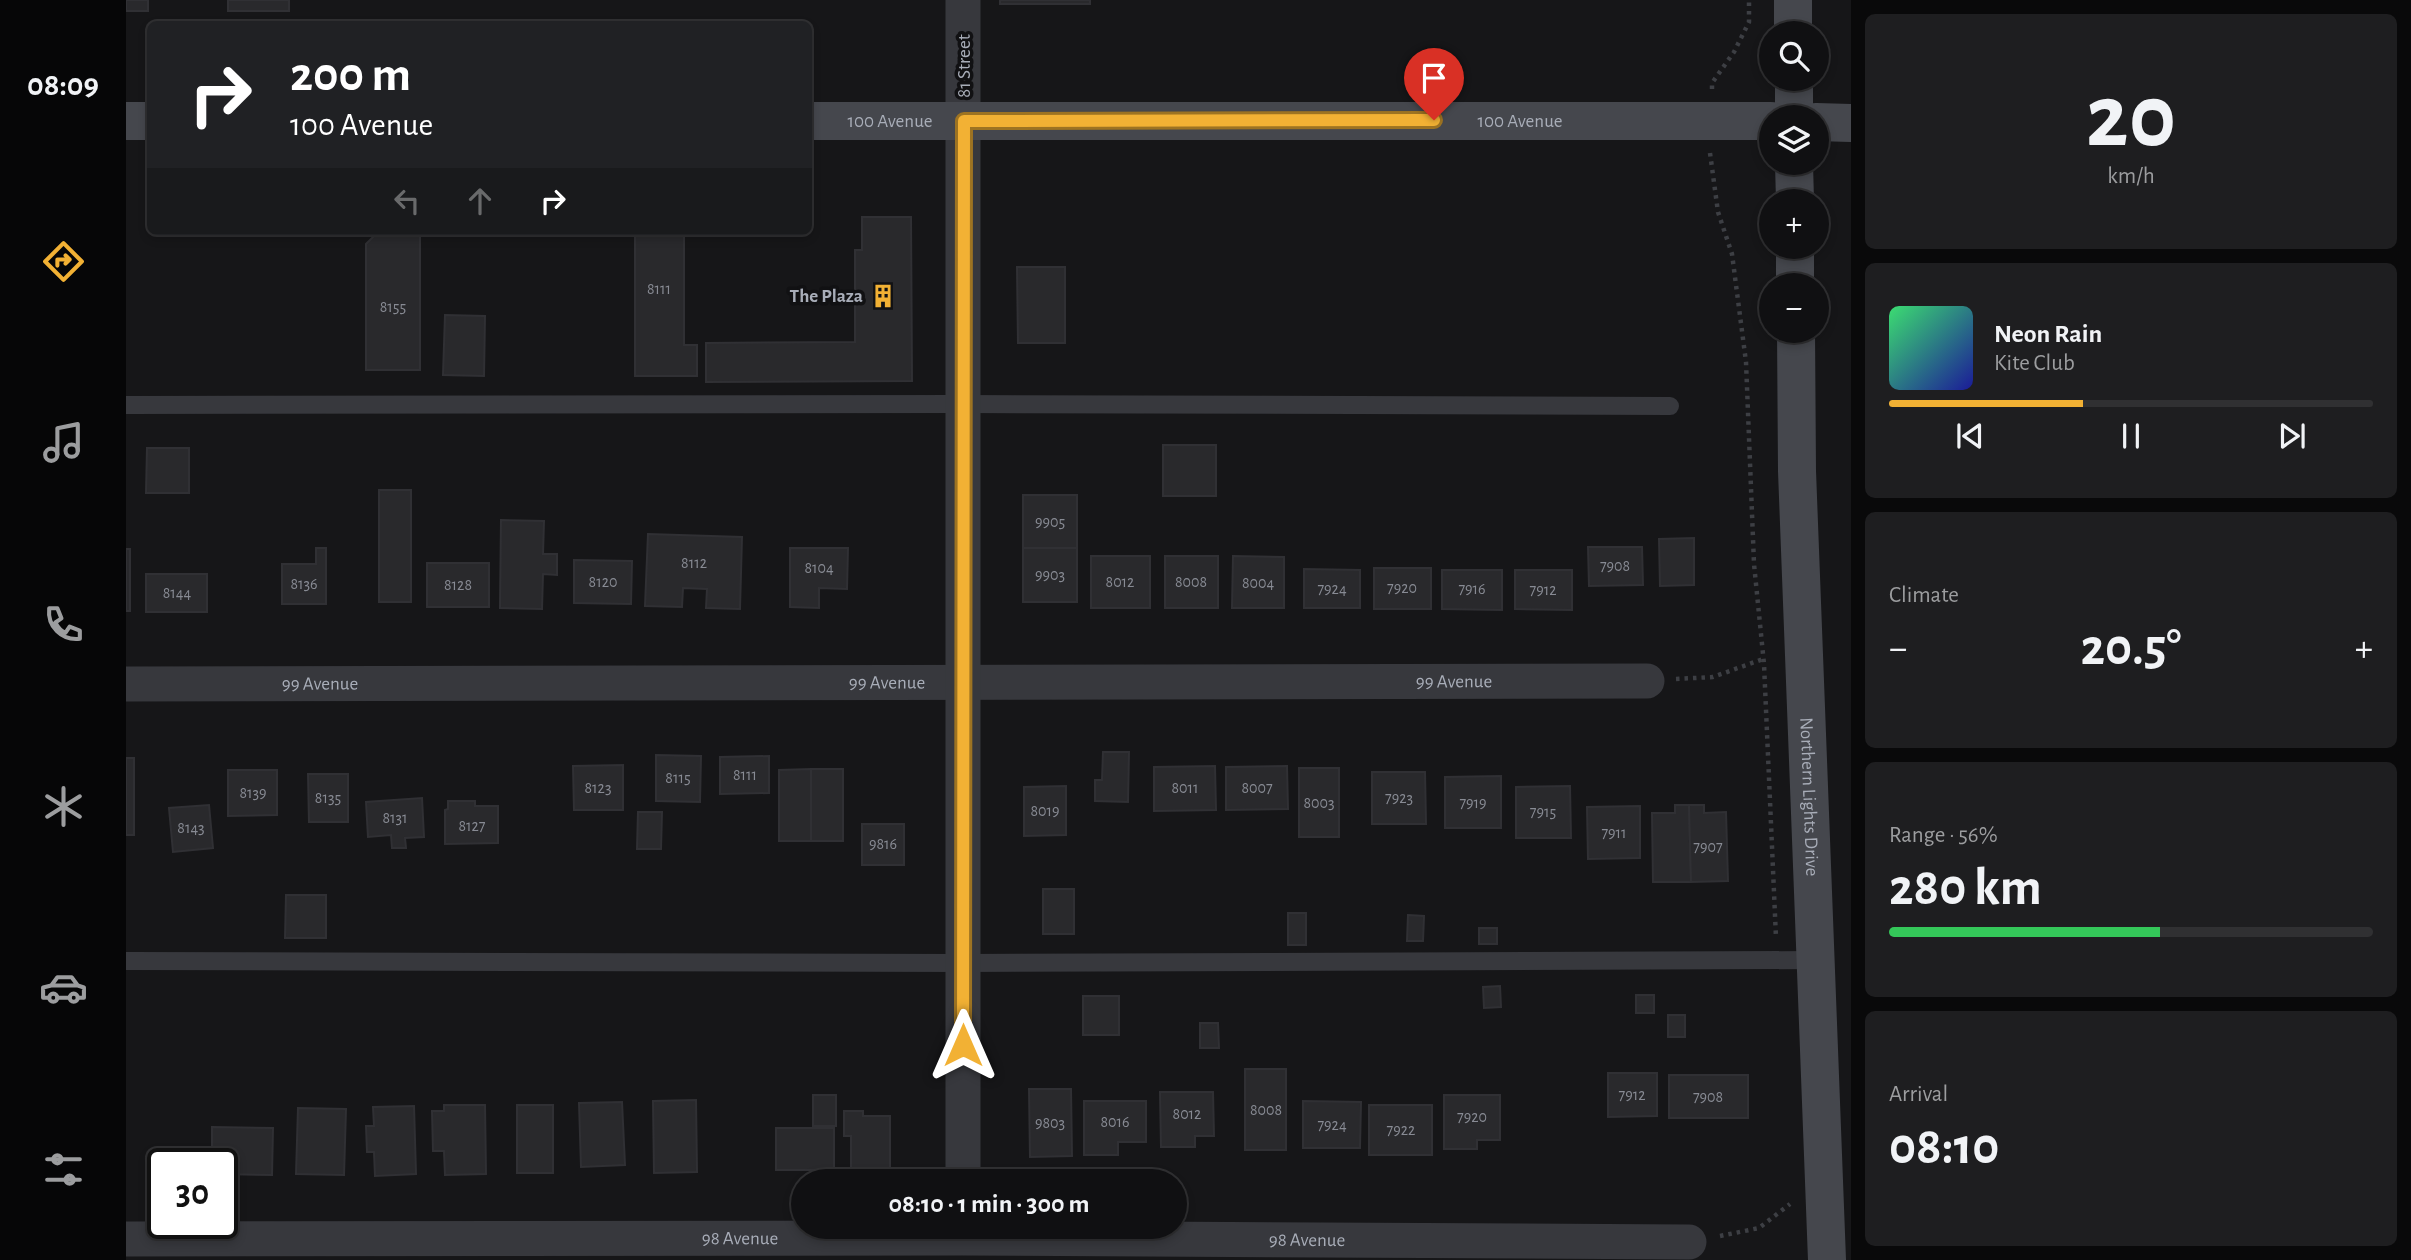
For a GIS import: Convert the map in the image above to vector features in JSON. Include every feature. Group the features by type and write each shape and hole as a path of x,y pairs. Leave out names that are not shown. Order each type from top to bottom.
{"main road":[{"path":"1793,0 1793,21"},
{"path":"126,121 147,121"},
{"name":"100 Avenue","path":"812,121 1759,121"},
{"path":"1829,122 1851,123"},
{"name":"Northern Lights Drive","path":"1796,343 1797,471 1827,1260"}],"street":[{"name":"81 Street","path":"963,1169 964,0"},
{"name":"99 Avenue","path":"126,684 1647,681"},
{"name":"98 Avenue","path":"126,1239 1689,1242"}],"lane":[{"path":"126,405 1670,406"},
{"path":"126,961 963,963 1815,960"}],"path":[{"path":"1749,0 1749,22 1734,52 1712,83 1710,161 1718,212 1732,254 1746,362 1754,564 1763,659 1776,959"},
{"path":"1647,681 1713,677 1763,659"},
{"path":"1689,1242 1759,1228 1796,1199 1796,1211"}],"building":[{"path":"126,0 148,0 148,11 126,11"},
{"path":"228,0 289,0 289,11 228,11"},
{"path":"1000,0 1090,0 1090,4 1000,4"},
{"name":"The Plaza","path":"862,217 911,217 912,381 706,382 706,343 855,342 855,250 862,250"},
{"path":"375,235 420,235 420,370 366,370 366,244"},
{"path":"635,235 684,235 684,345 697,345 697,376 635,376"},
{"path":"1017,267 1065,267 1065,343 1018,343"},
{"path":"445,315 485,316 484,376 443,375"},
{"path":"1163,445 1216,445 1216,496 1163,496"},
{"path":"147,448 189,448 189,493 146,493"},
{"path":"379,490 411,490 411,602 379,602"},
{"path":"1023,495 1077,495 1077,548 1023,548"},
{"path":"501,520 544,521 543,554 557,554 557,575 543,574 542,609 500,608"},
{"path":"648,534 742,537 740,609 706,608 707,589 683,588 682,607 645,606"},
{"path":"1694,538 1694,585 1660,586 1659,539"},
{"path":"1588,547 1642,547 1643,585 1589,586"},
{"path":"316,548 326,548 326,604 282,604 282,564 316,564"},
{"path":"790,548 848,548 847,589 819,588 819,608 790,607"},
{"path":"1023,548 1077,548 1077,602 1023,602"},
{"path":"126,549 130,549 130,611 126,611"},
{"path":"1091,556 1150,556 1150,608 1091,608"},
{"path":"1165,556 1218,556 1218,608 1165,608"},
{"path":"1233,556 1284,557 1284,608 1232,608"},
{"path":"574,560 632,561 631,604 574,603"},
{"path":"427,563 489,563 489,607 427,607"},
{"path":"1374,568 1431,568 1431,609 1374,609"},
{"path":"1304,569 1360,570 1360,608 1304,608"},
{"path":"1442,570 1502,570 1502,610 1442,609"},
{"path":"1515,570 1572,570 1572,610 1515,609"},
{"path":"146,574 207,574 207,612 146,612"},
{"path":"1103,752 1129,752 1128,802 1095,801 1095,780 1102,780"},
{"path":"656,755 701,756 700,802 656,801"},
{"path":"769,756 769,793 720,794 720,757"},
{"path":"126,758 134,758 134,835 126,835"},
{"path":"623,765 623,810 574,810 573,766"},
{"path":"1215,766 1216,810 1154,811 1154,767"},
{"path":"1287,766 1288,809 1226,810 1226,767"},
{"path":"1299,768 1339,768 1339,837 1299,837"},
{"path":"811,769 811,841 779,841 779,770"},
{"path":"811,769 843,769 843,841 811,841"},
{"path":"228,770 277,770 277,815 228,816"},
{"path":"1372,772 1425,772 1426,824 1372,824"},
{"path":"308,774 348,774 348,822 309,822"},
{"path":"1501,776 1501,828 1445,828 1445,777"},
{"path":"1066,786 1066,835 1024,836 1024,787"},
{"path":"1570,786 1571,838 1516,838 1516,787"},
{"path":"422,798 424,837 405,838 406,848 392,848 391,835 368,837 366,802"},
{"path":"448,801 475,801 475,806 498,806 498,843 445,844 445,810 448,809"},
{"path":"209,805 213,848 173,852 169,808"},
{"path":"1675,805 1689,805 1691,882 1653,882 1652,813 1675,813"},
{"path":"1689,805 1704,805 1704,813 1726,812 1728,881 1691,882"},
{"path":"1640,806 1640,858 1588,859 1587,807"},
{"path":"638,812 662,812 661,849 637,849"},
{"path":"862,824 904,824 904,865 862,865"},
{"path":"1043,889 1074,889 1074,934 1043,934"},
{"path":"286,895 326,895 326,938 285,938"},
{"path":"1288,913 1306,913 1306,945 1288,945"},
{"path":"1408,915 1424,916 1423,941 1407,941"},
{"path":"1479,928 1497,928 1497,944 1479,944"},
{"path":"1500,986 1501,1007 1484,1008 1483,987"},
{"path":"1636,995 1654,995 1654,1013 1636,1013"},
{"path":"1083,996 1119,996 1119,1035 1083,1035"},
{"path":"1668,1015 1685,1015 1685,1037 1668,1037"},
{"path":"1200,1023 1218,1023 1219,1048 1200,1048"},
{"path":"1245,1069 1286,1069 1286,1150 1245,1150"},
{"path":"1608,1073 1657,1073 1657,1116 1608,1117"},
{"path":"1669,1075 1748,1075 1748,1118 1669,1118"},
{"path":"1029,1089 1071,1089 1072,1156 1030,1157"},
{"path":"1160,1092 1213,1092 1214,1136 1195,1136 1195,1147 1161,1147"},
{"path":"813,1095 836,1095 836,1126 813,1126"},
{"path":"1444,1095 1500,1095 1500,1140 1477,1140 1477,1149 1444,1149"},
{"path":"696,1100 697,1172 654,1173 653,1101"},
{"path":"1084,1101 1146,1101 1146,1142 1118,1142 1118,1155 1084,1155"},
{"path":"1303,1101 1361,1102 1360,1148 1303,1148"},
{"path":"622,1102 625,1165 581,1167 579,1103"},
{"path":"444,1105 485,1105 486,1174 445,1175 444,1151 433,1151 432,1111 444,1111"},
{"path":"517,1105 553,1105 553,1173 517,1173"},
{"path":"1369,1105 1432,1105 1432,1155 1369,1155"},
{"path":"414,1106 416,1174 375,1176 374,1152 367,1152 366,1126 374,1126 373,1107"},
{"path":"298,1108 346,1109 344,1175 296,1174"},
{"path":"844,1111 863,1111 863,1116 890,1116 890,1169 851,1169 851,1136 844,1136"},
{"path":"212,1127 273,1128 272,1175 238,1174 238,1148 212,1148"},
{"path":"776,1128 834,1128 834,1169 776,1170"}],"place":[{"name":"The Plaza","path":"883,296"}],"route":[{"path":"963,1045 964,121 1434,120"}]}
